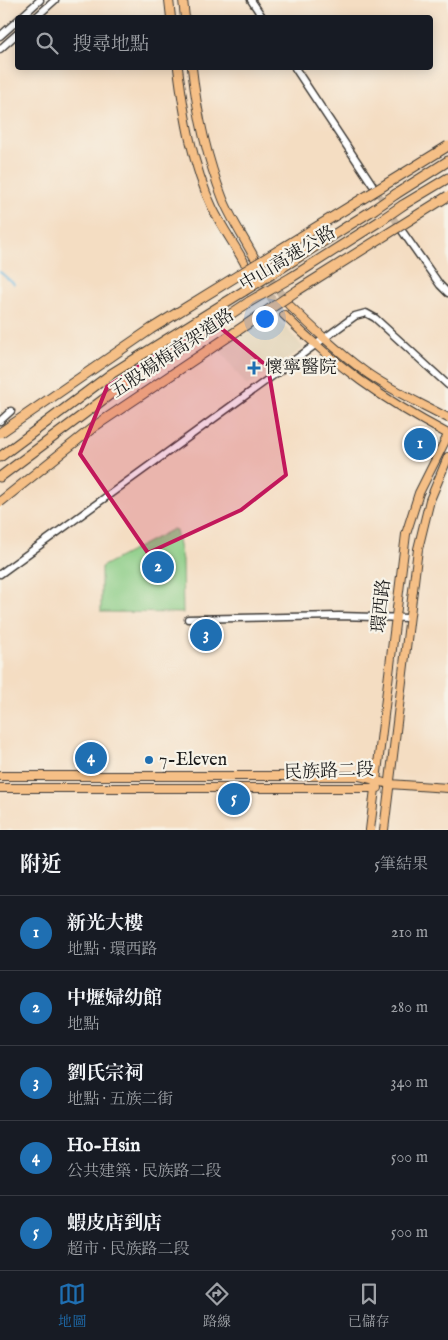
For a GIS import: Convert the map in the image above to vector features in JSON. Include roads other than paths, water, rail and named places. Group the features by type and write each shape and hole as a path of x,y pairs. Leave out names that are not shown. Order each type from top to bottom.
{"highway":[{"name":"五股楊梅高架道路","path":"0,433 151,329 448,146"},
{"name":"中山高速公路","path":"0,457 112,374 448,161"},
{"name":"中山高速公路","path":"0,477 120,387 249,302 292,277 448,178"},
{"name":"五股楊梅高架道路","path":"0,502 103,420 290,295 448,196"}],"main road":[{"path":"169,0 171,15"},
{"path":"183,0 185,15"},
{"path":"178,70 185,122 196,159 213,208 244,262"},
{"path":"192,70 199,119 208,156 224,201 254,257"},
{"path":"289,305 324,338 364,370 392,389 448,418"},
{"path":"284,314 316,346 352,376 397,406 448,434"},
{"name":"環西路","path":"370,830 402,561 411,515 427,476 448,434"},
{"name":"環西路","path":"384,830 409,618 424,520 448,457"},
{"name":"民族路二段","path":"0,776 359,776 389,784"},
{"path":"389,784 448,788"},
{"name":"民族路二段","path":"0,788 374,789 389,784"}],"street":[{"path":"23,15 40,0"},
{"path":"38,15 55,0"},
{"path":"251,0 261,15"},
{"path":"0,36 15,23"},
{"path":"0,49 15,36"},
{"path":"296,70 372,184"},
{"path":"400,228 440,285 448,293"},
{"path":"0,574 355,316 366,314 375,318 448,385"},
{"path":"0,421 11,411"},
{"path":"188,619 396,616 409,618"}],"waterway":[{"path":"0,272 14,284"}],"tunnel":[{"path":"374,187 400,228"},
{"path":"256,260 288,303"},
{"path":"246,265 284,315"}],"place":[{"name":"懷寧醫院","path":"254,368"},
{"name":"新光大樓","path":"420,444"},
{"name":"中壢婦幼館","path":"158,567"},
{"name":"劉氏宗祠","path":"206,635"},
{"name":"Ho-Hsin","path":"91,758"},
{"name":"7-Eleven","path":"149,760"},
{"name":"蝦皮店到店","path":"234,799"}]}
